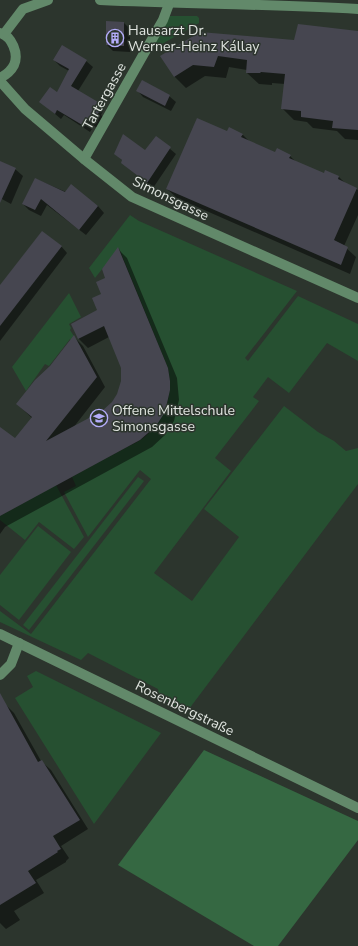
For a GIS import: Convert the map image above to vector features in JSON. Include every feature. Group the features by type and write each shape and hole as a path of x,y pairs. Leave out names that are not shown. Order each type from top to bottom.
{"street":[{"path":"0,80 6,75 14,64 15,50 11,40 2,33 23,9 48,0"},
{"path":"100,0 169,4 225,2 358,9"},
{"name":"Tartergasse","path":"84,159 163,20 169,4"},
{"name":"Simonsgasse","path":"0,80 25,109 132,197 358,298"},
{"name":"Rosenbergstraße","path":"0,634 358,808"},
{"path":"0,675 11,664 18,643"}],"green space":[{"path":"169,16 197,16 199,18 199,23 155,48 154,45"},
{"path":"130,215 139,221 297,291 245,358 248,361 298,296 358,324 358,361 327,343 289,393 268,377 253,397 259,401 215,458 231,471 154,573 192,601 239,537 204,509 284,406 346,451 358,448 358,484 186,713 159,698 158,689 88,653 81,660 0,622 0,611 31,634 151,479 140,470 88,537 64,492 76,486 72,477 142,439 157,425 166,408 170,388 168,368 119,248 95,278 89,268"},
{"path":"69,293 81,317 69,324 71,328 70,330 81,347 77,352 70,339 49,366 45,364 26,391 12,367"},
{"path":"138,477 144,481 29,630 23,625"},
{"path":"56,485 84,537 74,549 39,522 25,540 0,520 0,516"},
{"path":"38,526 71,552 19,620 0,605 0,575"},
{"path":"36,671 161,733 94,824 15,698 33,687 27,676"},
{"path":"204,750 358,821 358,840 278,946 254,946 118,865"}],"building":[{"name":"Hausarzt Dr. Werner-Heinz Kállay","path":"106,21 124,22 124,46 106,45"},
{"path":"298,24 358,31 358,130 332,128 333,121 301,117 301,111 281,109 285,74 261,72 246,73 247,60 218,56 214,67 193,65 174,77 160,56 200,32 294,40"},
{"path":"62,45 87,60 71,86 98,102 95,109 99,112 93,123 88,120 84,126 57,110 55,114 39,102 50,87 57,92 69,69 53,60"},
{"path":"142,80 170,95 165,106 136,91"},
{"path":"197,118 227,131 229,127 243,134 241,137 275,152 277,148 291,155 289,158 324,173 325,170 339,176 338,179 357,188 334,240 348,247 341,265 166,189"},
{"path":"123,134 145,150 156,136 171,147 147,183 121,163 122,160 114,154"},
{"path":"0,161 16,168 0,203"},
{"path":"35,178 65,192 71,184 98,206 79,230 41,199 35,210 22,204"},
{"path":"42,231 62,246 0,326 0,285"},
{"path":"118,247 168,368 170,390 165,412 156,426 140,440 0,516 0,427 15,438 32,417 16,404 35,380 50,366 74,335 97,377 46,441 102,411 112,402 117,394 121,381 121,368 104,326 78,339 71,324 97,310 92,298 101,294 96,282 105,278 102,269"},
{"path":"0,693 38,762 42,760 80,820 53,836 61,849 28,871 36,883 0,905"}],"place":[{"name":"Hausarzt Dr. Werner-Heinz Kállay","path":"115,38"},
{"name":"Offene Mittelschule Simonsgasse","path":"99,418"}]}
